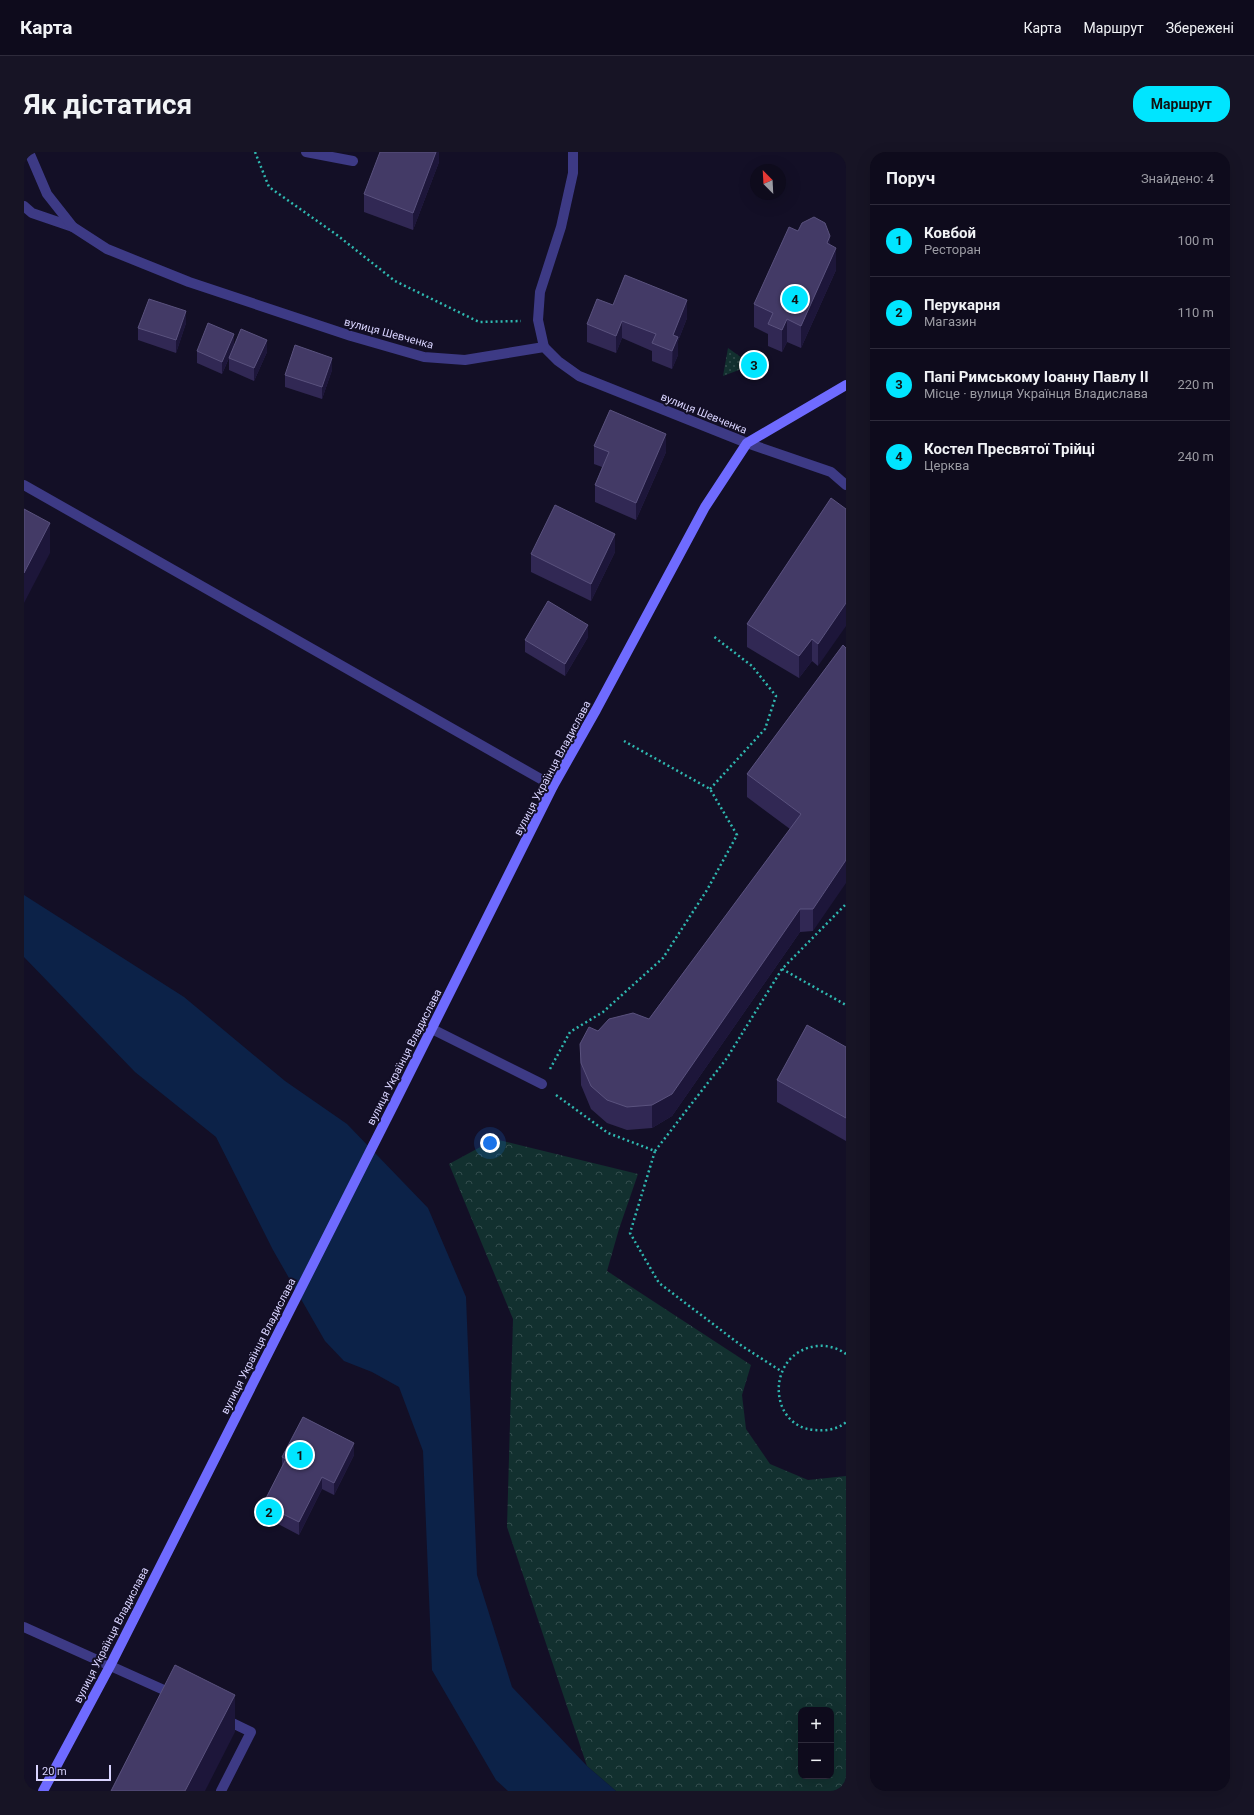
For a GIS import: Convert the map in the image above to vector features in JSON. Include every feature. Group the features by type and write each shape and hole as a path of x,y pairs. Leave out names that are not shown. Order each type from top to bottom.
{"main road":[{"name":"вулиця Українця Владислава","path":"43,1791 110,1666 432,1030 553,786 596,710 705,507 747,443 846,385"}],"street":[{"name":"вулиця Шевченка","path":"29,152 47,194 73,227 107,249 189,282 351,336 424,357 465,360 544,347 558,361 578,376 747,443 831,472 846,485"},
{"path":"306,152 353,161"},
{"path":"544,347 538,320 540,292 561,227 573,172 573,152"},
{"path":"24,206 32,213 73,227"},
{"path":"24,485 553,786"},
{"path":"432,1030 542,1084"},
{"path":"24,1627 187,1701"},
{"path":"216,1715 251,1732 221,1791"}],"path":[{"path":"255,152 269,187 337,235 395,281 479,322 538,320"},
{"path":"710,789 765,729 776,696 752,666 713,636"},
{"path":"624,741 710,789 737,836 707,890 663,958 603,1012 570,1032 542,1084 608,1133 655,1151"},
{"path":"781,1371 742,1346 659,1283 630,1233 655,1151 727,1058 782,969 846,904"},
{"path":"782,969 846,1005"},
{"path":"846,1354 842,1351 825,1346 807,1348 792,1357 781,1371 778,1389 782,1406 792,1421 808,1429 826,1431 843,1425 846,1422"}],"green space":[{"path":"728,348 752,365 723,376"},
{"path":"495,1139 638,1174 619,1229 607,1271 751,1365 742,1395 746,1429 770,1464 808,1480 846,1476 846,1791 616,1791 587,1766 507,1527 513,1319 449,1164"}],"water":[{"path":"24,895 184,997 285,1081 347,1124 428,1208 466,1297 477,1575 512,1687 587,1766 616,1791 508,1791 496,1780 432,1670 423,1451 399,1387 372,1372 344,1361 325,1341 273,1250 216,1137 135,1072 24,957"}],"building":[{"path":"380,152 436,152 413,213 364,194"},
{"path":"814,217 825,223 830,236 827,243 836,248 801,326 787,319 782,330 768,324 773,313 754,304 789,227 798,231 802,223"},
{"path":"625,275 687,300 673,335 678,337 672,351 652,343 656,334 622,321 616,336 587,324 597,299 613,305"},
{"path":"149,299 186,311 176,340 138,328"},
{"path":"208,323 234,334 222,362 197,351"},
{"path":"241,329 267,340 254,368 229,358"},
{"path":"295,345 332,358 322,387 285,375"},
{"path":"610,410 666,434 636,503 595,485 609,452 594,446"},
{"path":"831,498 846,509 846,603 818,644 812,639 799,656 747,624"},
{"path":"555,505 615,534 591,584 531,554"},
{"path":"24,509 50,523 24,573"},
{"path":"548,601 588,625 565,664 525,640"},
{"path":"843,645 846,648 846,860 813,909 800,909 672,1094 652,1105 627,1107 607,1100 591,1086 581,1063 580,1044 589,1027 598,1031 609,1019 633,1013 649,1019 801,814 747,774"},
{"path":"807,1025 846,1047 846,1118 777,1080"},
{"path":"303,1417 354,1443 334,1483 322,1477 299,1522 263,1504 286,1459 282,1457"},
{"path":"175,1665 235,1695 185,1791 111,1791"}],"place":[{"name":"Костел Пресвятої Трійці","path":"795,299"},
{"name":"Папі Римському Іоанну Павлу ІІ","path":"754,365"},
{"name":"Ковбой","path":"300,1455"},
{"name":"Перукарня","path":"269,1512"}]}
